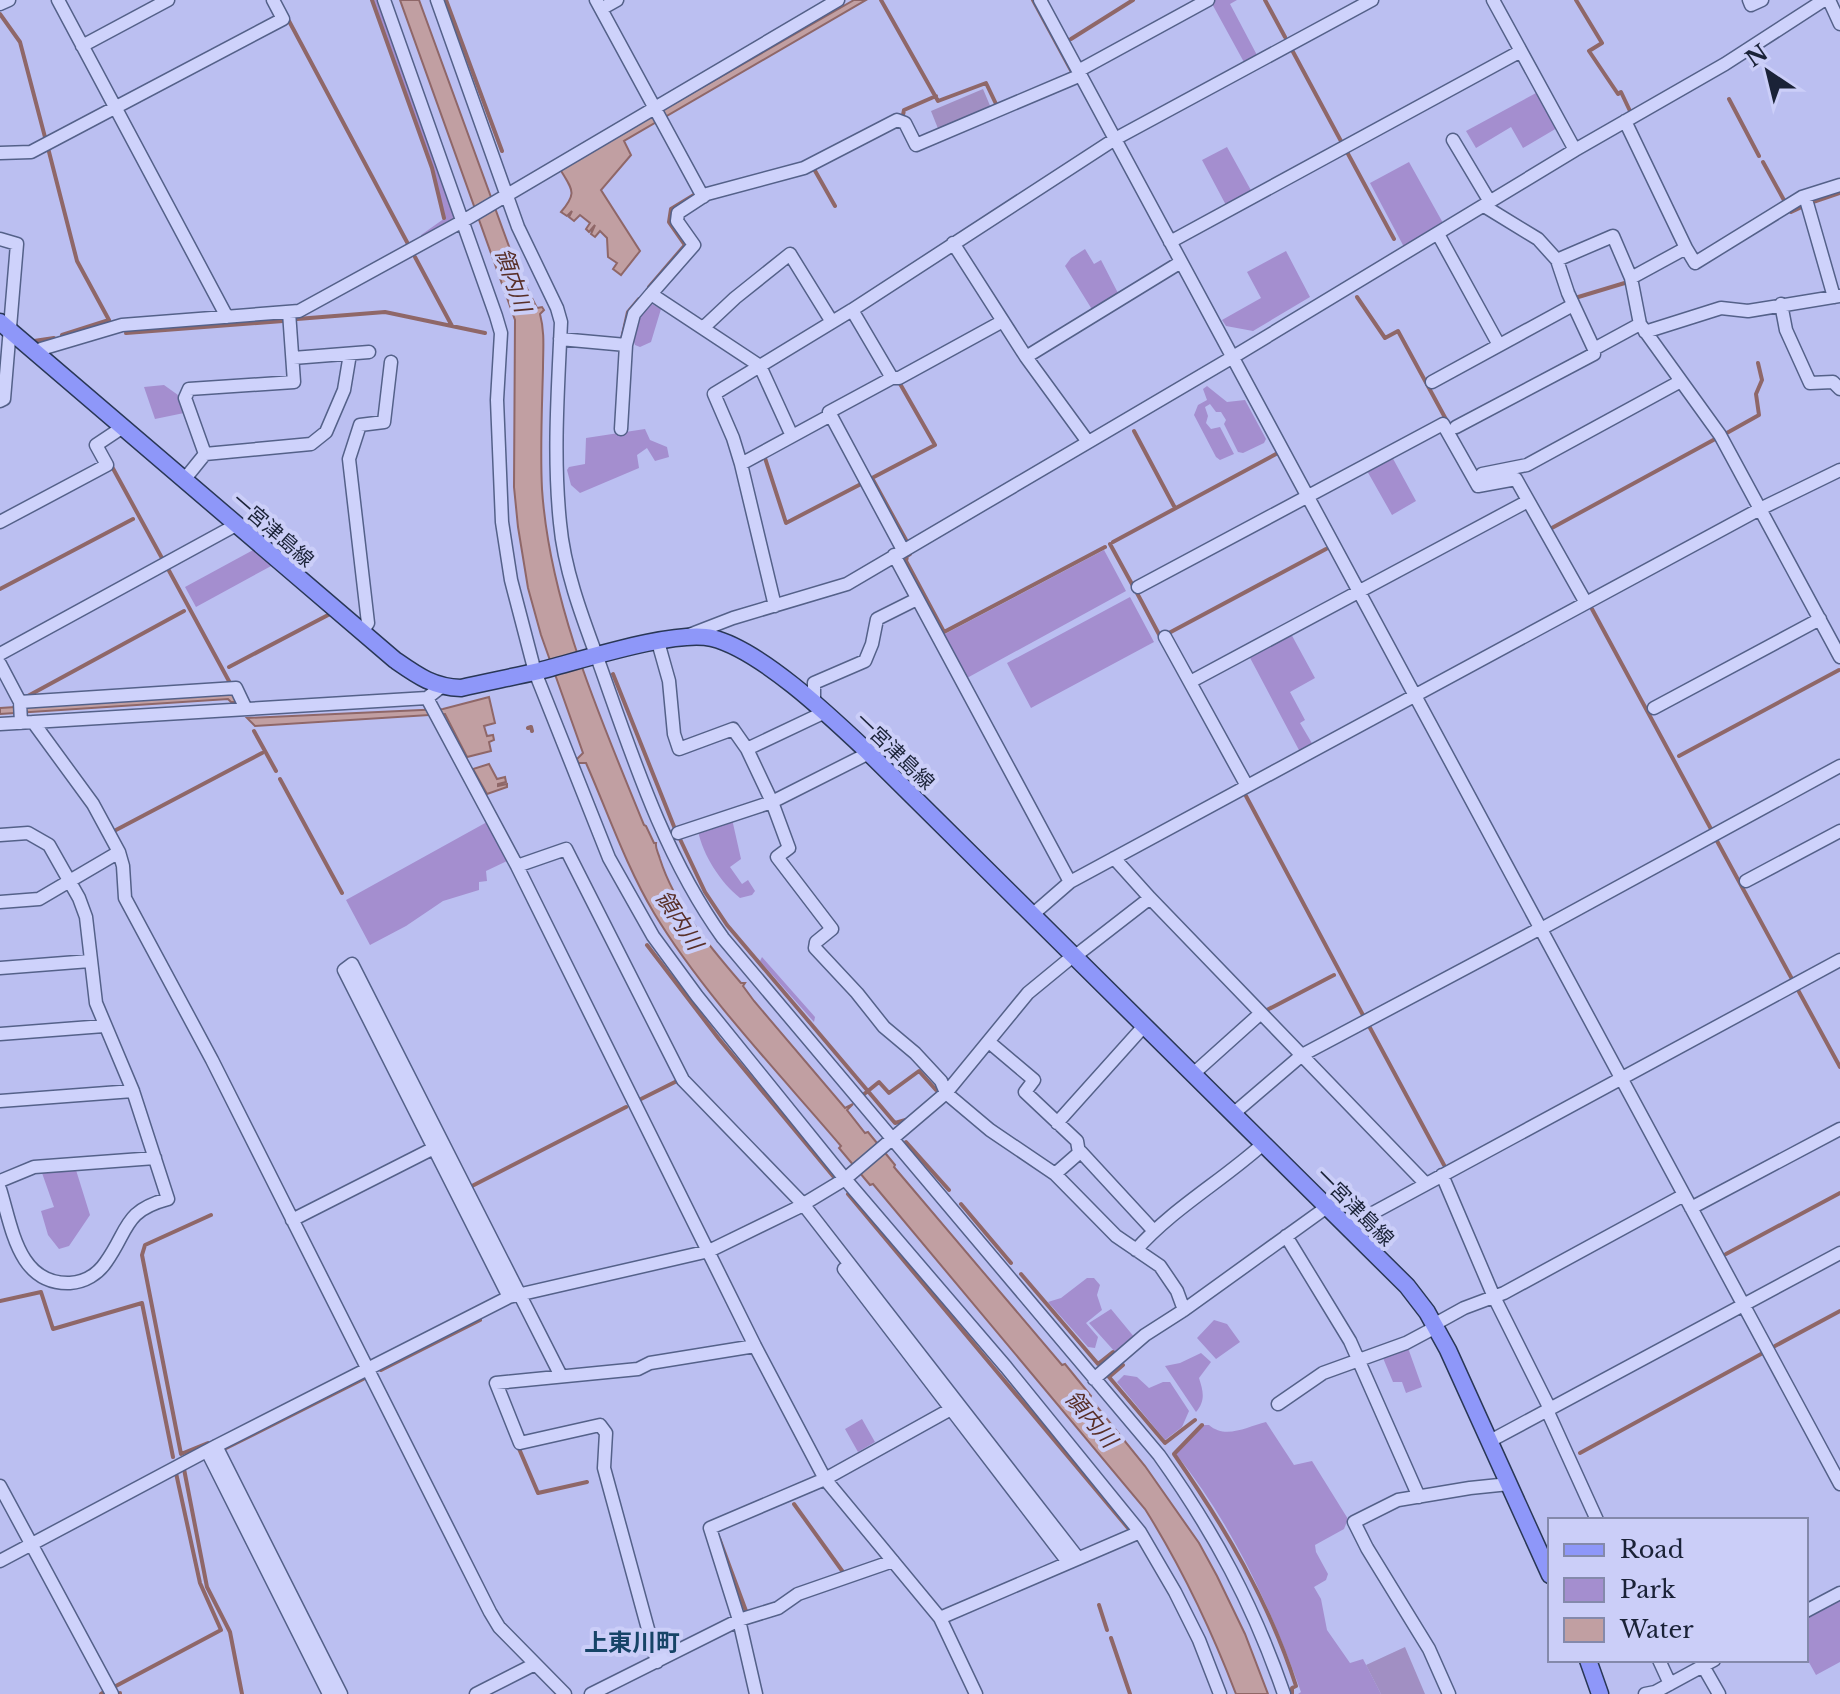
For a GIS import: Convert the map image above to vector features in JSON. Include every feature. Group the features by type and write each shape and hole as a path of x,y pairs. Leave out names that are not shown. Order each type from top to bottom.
{"main road":[{"name":"一宮津島線","path":"4,326 362,632 416,675 441,687 461,688 658,642 701,636 730,645 765,666 820,707 1407,1286 1436,1325 1548,1571"},
{"path":"1589,1662 1600,1694"}],"street":[{"path":"0,4 9,0"},
{"path":"58,0 227,317"},
{"path":"82,46 168,0"},
{"path":"0,153 31,152 283,19 273,0"},
{"path":"384,0 501,333 497,400 502,522 511,580 536,672 603,844 653,936 697,996 1140,1532 1199,1640 1220,1694"},
{"path":"437,0 518,227 561,322 556,449 560,525 586,630 610,699 665,833 705,914 891,1141 1159,1455 1219,1547 1245,1595 1284,1694"},
{"path":"617,0 598,4 703,197"},
{"path":"38,354 41,349 122,325 299,311 657,114 838,0"},
{"path":"1040,0 1840,1484"},
{"path":"621,429 626,345 634,314 694,245 677,221 678,213 703,197 804,168 897,120 905,123 916,145 1079,73 1208,0"},
{"path":"775,606 741,464 714,394 852,310 1115,139 1372,0"},
{"path":"1493,0 1575,150"},
{"path":"1749,0 1751,5 1762,0"},
{"path":"684,637 733,618 847,584 1233,357 1575,150 1725,64 1826,0 1840,24"},
{"path":"1170,242 1521,51"},
{"path":"1625,121 1695,263 1805,196 1840,185"},
{"path":"1453,140 1487,204 1538,239 1557,260 1573,305 1594,349 1594,354 1456,427"},
{"path":"1594,349 1642,328 1721,308 1748,311 1837,296 1805,196"},
{"path":"1438,234 1499,345"},
{"path":"1557,260 1613,236 1631,278 1642,328 1720,435 1820,619 1836,641 1840,657"},
{"path":"0,239 17,244 4,326 4,399 0,401"},
{"path":"953,243 1026,357 1088,442"},
{"path":"1631,278 1686,248"},
{"path":"703,328 790,254 832,322"},
{"path":"1026,357 1181,262"},
{"path":"651,294 760,366 792,436"},
{"path":"1781,304 1786,330 1810,383 1833,382 1840,389"},
{"path":"1432,382 1573,305"},
{"path":"852,310 892,378"},
{"path":"205,454 185,398 189,389 294,382 289,312"},
{"path":"1003,321 829,412 917,599 1070,882"},
{"path":"560,339 626,345"},
{"path":"293,358 369,352"},
{"path":"184,480 205,454 311,444 326,432 344,390 350,354"},
{"path":"362,632 368,623 349,459 360,425 384,422 391,362"},
{"path":"1138,587 1443,424 1478,486 1516,473 1681,381"},
{"path":"741,464 831,415"},
{"path":"0,522 107,465 96,445 123,427"},
{"path":"1032,915 1070,882 1760,509 1840,470"},
{"path":"1482,474 1516,473"},
{"path":"1516,473 1528,501 1586,603"},
{"path":"1190,682 1528,501"},
{"path":"0,654 236,525"},
{"path":"747,749 820,707 814,683 865,661 877,619 917,599"},
{"path":"1654,708 1820,619"},
{"path":"1165,637 1247,786"},
{"path":"658,642 669,681 674,734 679,749 733,729 747,749 789,848 777,857 832,929 816,942 815,948 884,1027 915,1053 941,1081 946,1093 990,1130 1055,1174 1096,1218 1160,1266 1177,1291 1184,1310"},
{"path":"0,664 23,714 93,804 119,852 125,898 212,1060 490,1612 499,1627 564,1694"},
{"path":"431,707 441,687"},
{"path":"0,724 23,714 236,688 246,709"},
{"path":"23,714 431,707"},
{"path":"431,707 517,866 755,1346 825,1479 940,1618 976,1694"},
{"path":"678,833 772,802 869,753"},
{"path":"1233,1114 1302,1055 1840,766"},
{"path":"1746,881 1840,831"},
{"path":"0,835 28,833 40,839 55,853 70,881 86,917 96,1003 133,1091 168,1199 139,1210 132,1217 106,1263 96,1274 73,1283 57,1283 40,1278 26,1265 0,1189"},
{"path":"517,866 566,849 683,1080 800,1206 1073,1560"},
{"path":"0,902 39,899 119,852"},
{"path":"1114,858 1426,1184"},
{"path":"0,1561 367,1369 514,1296 709,1251 800,1206 846,1178 946,1093 1028,993 1150,898"},
{"path":"1347,1227 1840,960"},
{"path":"0,968 90,961"},
{"path":"514,1296 352,964 344,970 434,1148 514,1296 561,1376"},
{"path":"1193,1074 1261,1013"},
{"path":"0,1034 104,1026"},
{"path":"1057,1123 1144,1026"},
{"path":"989,1042 1034,1080 1025,1092 1077,1141 1079,1153"},
{"path":"0,1101 133,1091"},
{"path":"1691,1208 1840,1129"},
{"path":"1136,1250 1153,1230 1235,1169 1263,1144"},
{"path":"292,1220 434,1148"},
{"path":"1055,1174 1079,1153"},
{"path":"1079,1153 1153,1230"},
{"path":"0,1181 34,1167 155,1158"},
{"path":"1442,1175 1494,1297 1596,1518"},
{"path":"1278,1404 1323,1373 1406,1343 1464,1308 1494,1297 1684,1195"},
{"path":"800,1206 951,1409 1073,1560"},
{"path":"1094,1379 1145,1335 1327,1207"},
{"path":"1286,1236 1350,1341 1419,1497"},
{"path":"1490,1441 1840,1253"},
{"path":"657,1662 604,1468 606,1433 600,1425 520,1443 496,1383 638,1369 650,1363 755,1346"},
{"path":"756,1694 739,1620 710,1528 825,1479 951,1409"},
{"path":"212,1449 329,1694"},
{"path":"212,1449 341,1694"},
{"path":"1449,1694 1429,1649 1354,1522 1398,1500 1509,1484"},
{"path":"0,1486 112,1694"},
{"path":"940,1618 1140,1532"},
{"path":"591,1694 739,1620 778,1608 798,1594 893,1561"},
{"path":"1808,1610 1840,1593"},
{"path":"1660,1662 1670,1684"},
{"path":"1652,1693 1708,1663 1719,1694"},
{"path":"476,1694 535,1664"}],"green space":[{"path":"373,0 379,0 455,213 454,220 422,240 421,235 445,218 433,167"},
{"path":"1237,0 1230,4 1258,57 1245,64 1211,2"},
{"path":"1536,93 1557,128 1523,148 1511,127 1476,148 1466,131"},
{"path":"1227,147 1253,194 1227,207 1202,160"},
{"path":"1409,162 1443,223 1404,247 1370,183"},
{"path":"1085,249 1094,264 1101,260 1119,295 1093,311 1065,266"},
{"path":"1286,251 1310,297 1253,331 1226,326 1222,320 1261,298 1247,272"},
{"path":"650,303 661,309 651,342 640,347 635,345 634,328"},
{"path":"164,385 178,395 184,413 155,419 144,387"},
{"path":"1207,386 1227,402 1245,400 1266,439 1264,443 1243,453 1238,452 1224,424 1226,420 1210,404 1205,407 1208,416 1206,423 1211,429 1220,427 1234,454 1220,460 1216,457 1194,415 1198,405 1207,400 1203,389"},
{"path":"645,429 650,440 667,447 669,457 655,461 647,448 637,455 639,468 580,493 571,485 567,470 585,464 586,438"},
{"path":"1391,455 1416,501 1392,515 1366,469"},
{"path":"255,549 273,565 196,607 185,587"},
{"path":"1104,550 1126,591 967,678 943,635"},
{"path":"1130,597 1154,642 1031,708 1007,663"},
{"path":"1290,632 1315,678 1290,692 1305,720 1300,723 1313,745 1300,752 1248,654"},
{"path":"732,819 741,859 730,867 742,884 748,880 755,891 740,898 713,868 698,831"},
{"path":"487,822 507,861 486,871 487,881 479,882 479,890 443,901 370,945 346,900"},
{"path":"762,957 815,1017 814,1022 760,961"},
{"path":"76,1170 90,1215 69,1246 59,1249 48,1235 41,1211 54,1207 42,1173"},
{"path":"1087,1278 1094,1278 1100,1285 1097,1295 1102,1310 1086,1323 1098,1337 1095,1348 1088,1347 1048,1302 1061,1298"},
{"path":"1111,1309 1135,1338 1116,1353 1089,1323"},
{"path":"1214,1320 1227,1324 1240,1342 1216,1359 1197,1338"},
{"path":"1408,1348 1422,1387 1406,1393 1402,1382 1393,1382 1383,1358"},
{"path":"1201,1353 1211,1362 1199,1378 1202,1399 1196,1412 1165,1366"},
{"path":"1124,1375 1137,1377 1149,1388 1170,1382 1189,1411 1182,1427 1165,1440 1117,1382"},
{"path":"862,1419 875,1442 858,1452 845,1429"},
{"path":"1266,1422 1294,1465 1312,1461 1348,1519 1344,1529 1315,1545 1328,1574 1326,1580 1314,1587 1321,1599 1327,1630 1350,1663 1363,1659 1381,1694 1298,1694 1301,1692 1289,1661 1248,1568 1215,1509 1176,1454 1203,1425 1230,1432"},
{"path":"1840,1598 1840,1662 1816,1675 1808,1661 1808,1615"}],"shaded area":[{"path":"983,89 991,108 939,131 931,111"},
{"path":"1405,1647 1425,1694 1381,1694 1366,1665"}],"water":[{"name":"領内川","path":"400,0 419,0 518,271 537,308 544,310 540,314 543,328 542,489 555,576 566,619 595,703 675,893 706,940 741,983 745,983 743,986 754,1001 845,1108 853,1104 847,1110 865,1133 868,1132 894,1167 1062,1365 1065,1364 1145,1466 1199,1543 1217,1576 1245,1634 1268,1694 1236,1694 1195,1599 1145,1509 718,1003 644,895 586,763 578,763 577,759 583,753 541,635 528,588 514,487 515,320"},
{"path":"854,0 866,0 624,141 631,155 601,190 640,251 621,275 613,269 617,263 608,257 607,238 600,231 595,237 591,234 595,225 589,232 586,229 590,223 580,215 574,221 569,217 572,211 567,216 561,212 570,200 571,191 560,169"},
{"path":"231,693 239,702 228,699 0,714 0,708"},
{"path":"489,697 495,723 484,726 487,736 493,735 494,740 489,742 491,751 467,757 445,714 255,726 247,718 443,709"},
{"path":"489,764 497,779 505,777 506,782 498,786 507,784 507,787 487,794 473,769"}],"waterway":[{"path":"372,0 432,168 444,218"},
{"path":"446,0 502,151"},
{"path":"881,0 938,101 986,83 997,106"},
{"path":"1033,0 1072,72"},
{"path":"1071,39 1133,0"},
{"path":"1265,0 1285,37"},
{"path":"1576,0 1602,43 1589,51 1618,94 1621,92 1630,111"},
{"path":"0,14 20,42 46,141"},
{"path":"289,21 408,244"},
{"path":"1292,50 1342,143"},
{"path":"903,115 904,110 936,96"},
{"path":"1729,99 1759,156"},
{"path":"48,148 77,261 109,320 62,335"},
{"path":"1347,152 1394,239"},
{"path":"1763,162 1785,202"},
{"path":"814,169 835,206"},
{"path":"1810,203 1840,193"},
{"path":"649,287 685,245 669,222 671,209 694,195"},
{"path":"1791,212 1806,205"},
{"path":"415,257 452,326"},
{"path":"1575,298 1628,282"},
{"path":"1357,297 1385,338 1398,331 1448,423"},
{"path":"622,339 628,312 639,299"},
{"path":"297,319 385,312 485,333"},
{"path":"126,333 283,321"},
{"path":"34,341 54,338"},
{"path":"1725,434 1759,415 1756,394 1762,380 1758,363"},
{"path":"899,382 935,445 872,478 906,540"},
{"path":"1134,431 1175,508"},
{"path":"1550,529 1717,438"},
{"path":"1113,542 1276,454"},
{"path":"764,455 786,523 861,484"},
{"path":"110,463 163,560"},
{"path":"0,589 133,519"},
{"path":"1110,544 1133,586"},
{"path":"910,554 906,561 944,632 1105,547"},
{"path":"1167,634 1326,549"},
{"path":"167,567 230,683"},
{"path":"1137,593 1162,640"},
{"path":"1592,609 1711,829"},
{"path":"26,697 184,611"},
{"path":"229,667 330,614"},
{"path":"1679,756 1839,670"},
{"path":"613,674 675,829"},
{"path":"528,728 531,727 532,731"},
{"path":"254,731 276,771"},
{"path":"116,830 262,753"},
{"path":"280,779 342,893"},
{"path":"1246,796 1364,1017"},
{"path":"679,837 705,892 727,925 895,1123 909,1119"},
{"path":"1717,841 1792,979"},
{"path":"647,945 719,1039 833,1176"},
{"path":"1265,1011 1334,975"},
{"path":"1798,990 1840,1067"},
{"path":"1369,1026 1444,1165"},
{"path":"863,1095 879,1082 889,1093 919,1071 936,1090 939,1088"},
{"path":"641,1099 677,1081"},
{"path":"472,1186 626,1107"},
{"path":"906,1142 949,1190"},
{"path":"1726,1254 1840,1193"},
{"path":"848,1194 1128,1528"},
{"path":"961,1204 1011,1263"},
{"path":"208,1443 181,1454 142,1255 145,1245 211,1215"},
{"path":"1021,1274 1098,1364 1113,1352"},
{"path":"0,1301 41,1292 53,1329 142,1303 173,1457"},
{"path":"1775,1346 1840,1311"},
{"path":"381,1370 480,1320"},
{"path":"1580,1453 1761,1354"},
{"path":"1123,1365 1109,1377 1165,1443 1195,1420"},
{"path":"226,1448 363,1379"},
{"path":"1202,1425 1174,1454 1259,1594 1296,1686 1292,1688 1292,1694"},
{"path":"517,1444 538,1493 587,1482"},
{"path":"184,1469 207,1587 230,1632 242,1694"},
{"path":"114,1687 221,1630 200,1583 176,1473"},
{"path":"794,1504 843,1572"},
{"path":"719,1538 746,1611"},
{"path":"1099,1605 1107,1630"},
{"path":"1111,1638 1130,1694"}],"district":[{"name":"上東川町","path":"632,1642"}]}
